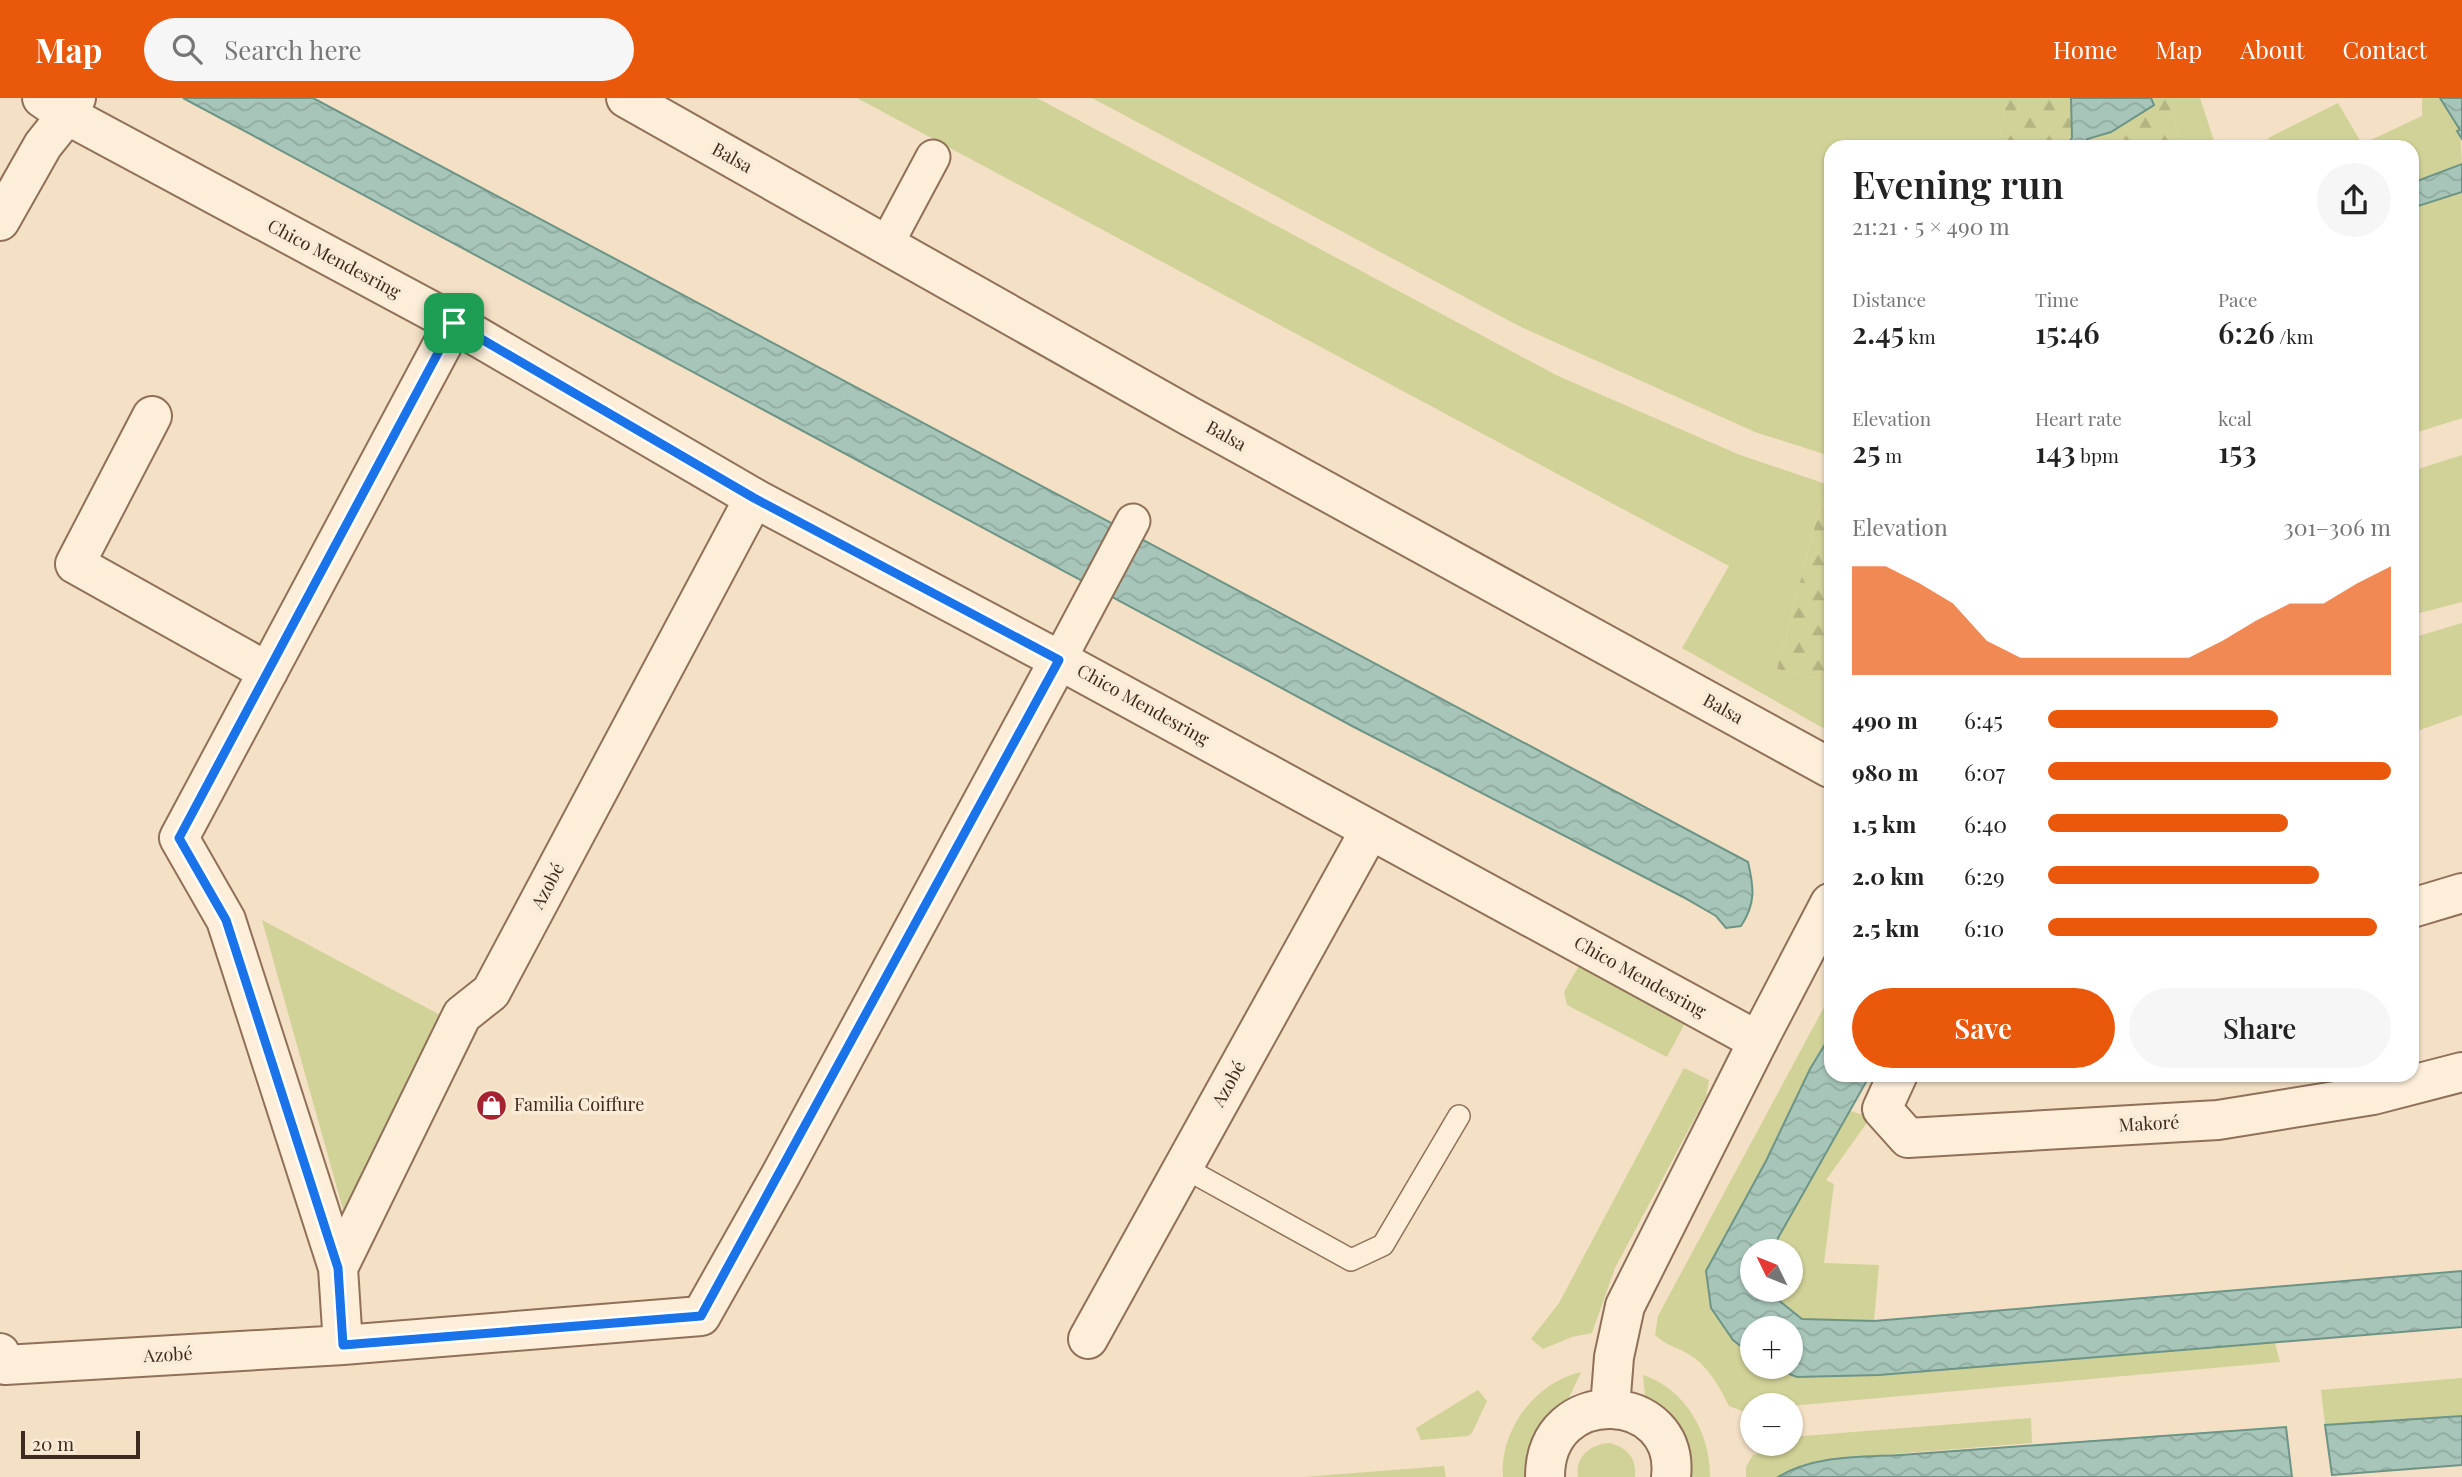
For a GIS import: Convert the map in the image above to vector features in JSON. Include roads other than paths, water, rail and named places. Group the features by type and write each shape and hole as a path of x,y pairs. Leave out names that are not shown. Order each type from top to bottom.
{"street":[{"name":"Balsa","path":"626,98 1824,765"},
{"name":"Chico Mendesring","path":"0,221 43,145 61,104 454,323 754,498 1059,660 1758,1041"},
{"path":"886,245 933,157"},
{"name":"Azobé","path":"343,1345 338,1268 226,920 179,838 454,323"},
{"path":"152,416 75,564 268,672"},
{"name":"Azobé","path":"338,1268 462,1015 491,992 754,498"},
{"path":"1059,660 1133,521"},
{"name":"Azobé","path":"0,1353 5,1365 343,1345 701,1316 1059,660"},
{"name":"Azobé","path":"1088,1339 1370,830"},
{"path":"2419,906 2462,893"},
{"path":"1610,1408 1614,1357 1625,1306 1758,1041 1824,917"},
{"name":"Makoré","path":"1894,1082 1882,1109 1909,1138 2218,1120 2373,1095 2462,1072"},
{"path":"1545,1477 1547,1455 1556,1436 1570,1420 1589,1411 1610,1408 1629,1411 1646,1419 1659,1433 1668,1449 1671,1477"}],"lane":[{"path":"1183,1167 1351,1259 1383,1245 1459,1116"}],"water":[{"path":"183,98 313,98 1748,862 1752,895 1746,918 1741,926 1726,928 1716,916 1683,897 1354,727"},
{"path":"2071,98 2151,98 2154,105 2111,132 2086,140 2070,140"},
{"path":"2440,98 2462,98 2462,139 2457,131 2460,130"},
{"path":"2462,164 2462,192 2419,206 2419,180"},
{"path":"1824,1046 1824,1082 1866,1082 1778,1239 1740,1239 1740,1302 1781,1302 1798,1316 1740,1316 1740,1346 1733,1340 1711,1308 1706,1271 1766,1161 1810,1069"},
{"path":"2462,1271 2462,1327 1879,1375 1803,1377 1803,1319 1874,1321"},
{"path":"2462,1416 2462,1465 2332,1475 2325,1425"},
{"path":"2286,1427 2292,1477 1778,1477 1810,1464 1844,1458"}],"place":[{"name":"Familia Coiffure","path":"491,1105"}]}
